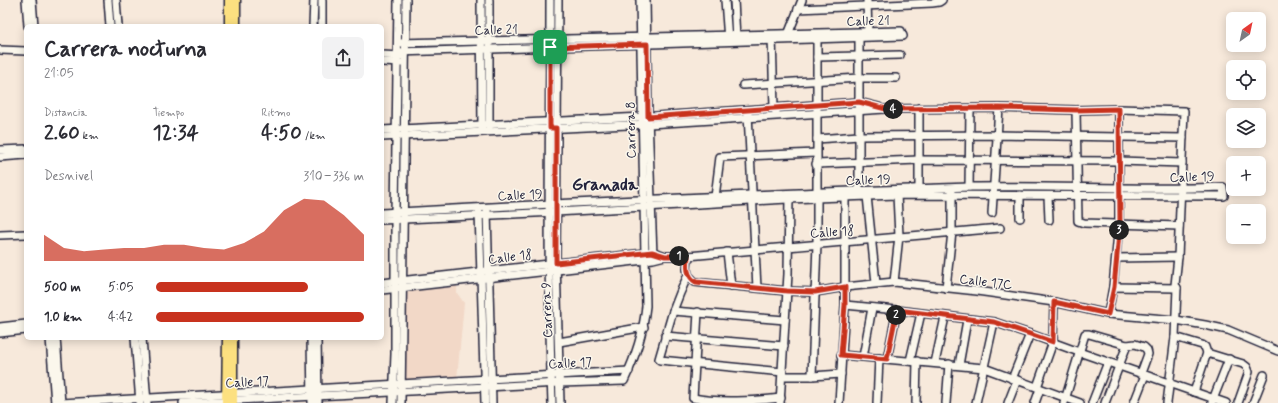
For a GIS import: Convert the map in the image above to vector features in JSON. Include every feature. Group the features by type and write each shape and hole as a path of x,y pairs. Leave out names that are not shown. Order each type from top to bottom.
{"main road":[{"path":"228,24 229,0"},
{"path":"236,0 236,24"},
{"path":"226,340 229,399"},
{"path":"229,399 233,340"}],"street":[{"path":"26,0 28,24"},
{"path":"32,0 34,24"},
{"path":"108,0 110,24"},
{"path":"116,0 118,24"},
{"path":"313,24 314,0"},
{"path":"322,0 322,24"},
{"path":"398,0 395,216 398,285 398,353 401,403"},
{"path":"398,285 403,216 406,0"},
{"path":"481,0 485,41 485,128"},
{"path":"485,41 489,0"},
{"name":"Carrera 9","path":"550,0 554,43"},
{"name":"Carrera 9","path":"552,403 554,43 558,0"},
{"name":"Carrera 8","path":"640,0 644,41"},
{"name":"Carrera 8","path":"629,371 637,352 644,327 646,306 644,256 647,204 644,41 646,0"},
{"path":"725,0 728,38"},
{"path":"734,0 736,38"},
{"path":"787,37 802,0"},
{"path":"798,9 868,3 932,3 942,0"},
{"name":"Calle 21","path":"398,43 485,41 554,43 868,35 868,3"},
{"path":"859,35 859,192"},
{"path":"812,376 817,244 817,36"},
{"path":"771,37 774,108 777,116"},
{"name":"Calle 21","path":"384,56 405,57 554,43"},
{"path":"0,50 24,51"},
{"path":"817,57 900,55"},
{"name":"Calle 21","path":"384,61 397,57 405,57"},
{"path":"397,78 405,78"},
{"path":"743,85 859,78 896,78"},
{"path":"384,130 404,133 645,121 748,114 777,116 859,102 886,109"},
{"path":"748,114 774,108 859,111 919,108 1076,110 1119,109 1184,111 1178,256 1175,285 1177,288 1176,320 1167,403"},
{"path":"919,108 919,189"},
{"path":"992,213 999,108"},
{"path":"969,187 970,109"},
{"path":"1108,314 1114,287 1120,223 1119,109"},
{"path":"1076,110 1078,221 1084,224 1120,223 1179,226"},
{"path":"748,114 757,288"},
{"path":"384,136 396,133"},
{"path":"817,139 859,136 919,135 1119,136 1183,138"},
{"path":"0,150 24,149"},
{"path":"713,199 720,157 816,153"},
{"path":"0,157 24,155"},
{"path":"816,164 919,160 1119,161 1182,163"},
{"name":"Calle 19","path":"845,194 867,196 897,195 952,192 969,187 994,187 1077,192 1181,193 1224,196 1224,187 1181,193"},
{"name":"Calle 19","path":"384,214 403,216 647,204 713,199 725,200 789,196 817,196 919,189 993,195 1048,196 1077,192"},
{"path":"946,288 952,232 952,192"},
{"path":"839,403 845,305 845,194"},
{"path":"894,282 899,236 897,195"},
{"path":"1020,195 1020,218"},
{"path":"698,312 693,398 708,401 780,401 783,374 789,246 789,196"},
{"path":"867,196 876,283"},
{"path":"1048,196 1049,220"},
{"name":"Carrera 8","path":"647,204 653,255"},
{"path":"483,212 488,383 492,403"},
{"name":"Calle 19","path":"384,219 395,216"},
{"name":"Calle 18","path":"384,289 398,285 653,255 688,256 1000,228"},
{"path":"0,236 24,234"},
{"path":"0,240 24,239"},
{"path":"727,252 731,286"},
{"path":"688,256 688,275 673,310 658,359 661,362 812,376 840,374"},
{"path":"1116,258 1178,256"},
{"name":"Carrera 9","path":"552,267 559,342 560,403"},
{"name":"Calle 17C","path":"688,275 696,282 787,291 815,292 876,283 894,282 946,288 1054,302 1108,314 1176,320 1228,330 1278,351"},
{"name":"Calle 18","path":"384,283 398,285"},
{"path":"1114,287 1177,288"},
{"path":"1035,403 1038,388 1053,342 1054,302"},
{"path":"845,305 994,322 1194,392 1213,401 1226,403"},
{"path":"863,357 872,308"},
{"path":"673,310 785,320"},
{"path":"877,403 883,359 897,310"},
{"path":"916,403 914,361 921,313"},
{"path":"935,363 945,317"},
{"path":"958,365 967,320"},
{"path":"976,403 994,322"},
{"path":"0,327 24,324"},
{"path":"559,342 644,327"},
{"path":"0,333 24,330"},
{"path":"1008,403 1030,334"},
{"path":"1064,400 1085,334 1089,334 1127,346 1135,344 1144,347 1147,350 1148,354 1134,403"},
{"path":"666,336 784,346"},
{"path":"1175,337 1205,347 1207,353 1194,392"},
{"path":"50,340 55,403"},
{"path":"56,340 61,403"},
{"path":"135,340 143,401"},
{"path":"142,340 143,401"},
{"path":"312,340 314,396"},
{"path":"314,396 317,340"},
{"path":"1105,403 1127,346"},
{"path":"393,403 393,388 398,353"},
{"path":"1207,353 1243,364 1247,367 1249,372 1238,403"},
{"path":"841,355 984,368 1038,388 1064,400 1080,403"},
{"path":"1213,401 1228,359"},
{"path":"1092,403 1108,362"},
{"path":"946,403 949,364"},
{"name":"Calle 17","path":"61,403 314,396 393,388 551,379 624,381 629,371"},
{"path":"1253,403 1264,375"},
{"path":"485,403 488,383"},
{"name":"Calle 17","path":"183,403 229,399"}],"shaded area":[{"path":"457,282 457,293 464,303 457,379 404,381 404,289"}],"district":[{"name":"Granada","path":"605,184"}],"route":[{"path":"647,44 648,117 859,102 886,109 1119,109 1120,223 1114,287 1108,314 1054,302 1053,342 994,322 897,310 887,359 841,355 845,287 815,292 787,291 696,282 688,275 688,256 665,256 652,252 556,263 556,128 550,128 550,47 647,44"}]}
